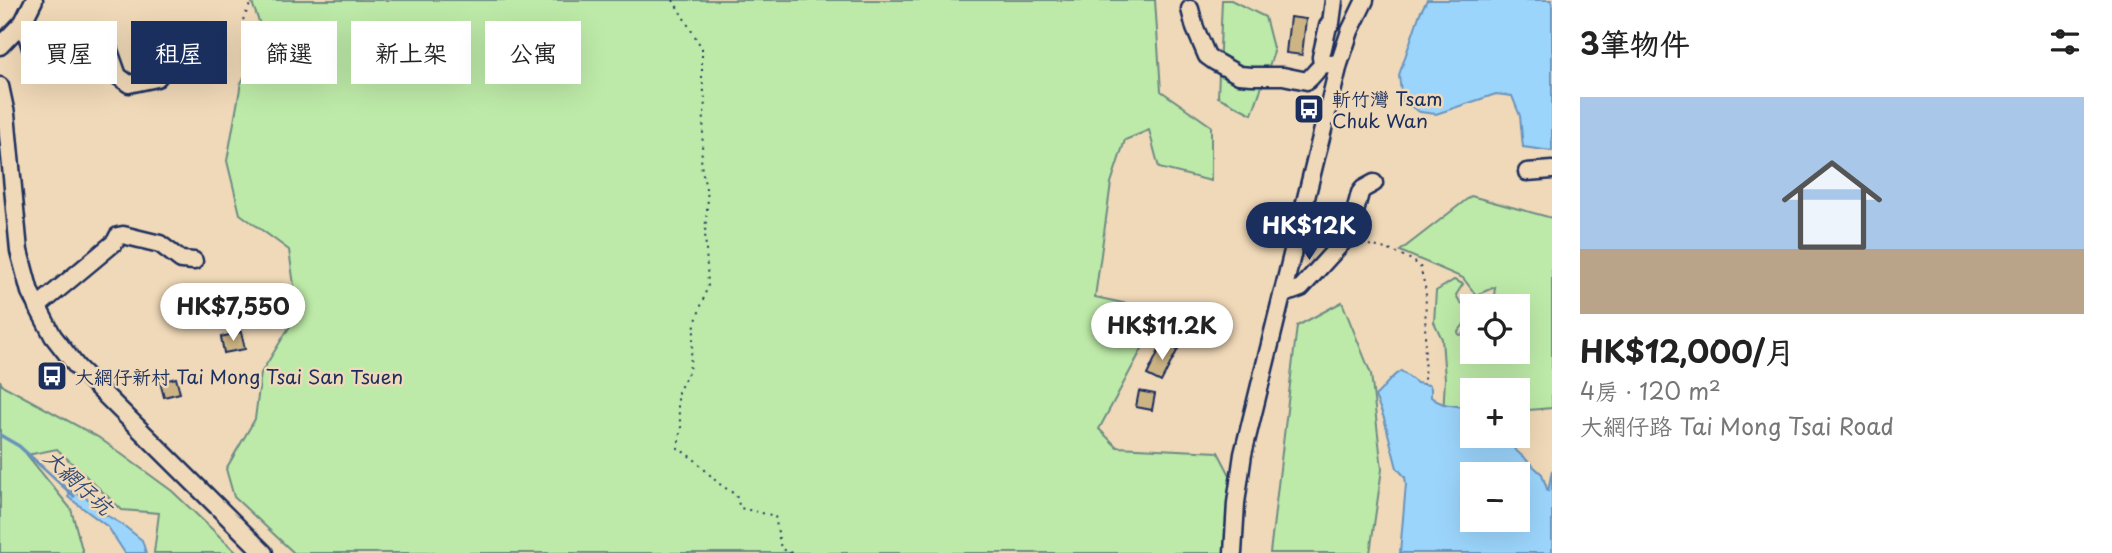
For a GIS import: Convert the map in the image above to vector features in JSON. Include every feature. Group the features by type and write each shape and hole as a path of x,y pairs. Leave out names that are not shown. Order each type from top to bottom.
{"street":[{"path":"24,21 34,0"},
{"path":"1322,64 1321,57 1331,23 1334,0"},
{"path":"1233,553 1243,454 1339,64 1350,31 1365,0"},
{"path":"1190,9 1207,56 1234,73 1283,76 1307,81 1322,64 1339,64"},
{"path":"0,46 21,24"},
{"path":"117,73 131,84"},
{"path":"0,86 6,114 19,251 30,292 53,336 77,367 264,553"},
{"path":"1527,172 1552,170"},
{"path":"1282,296 1301,288 1336,251 1349,235 1360,193 1374,183"},
{"path":"37,307 115,242 118,236 160,244 181,260 194,261"}],"path":[{"path":"243,20 252,0"},
{"path":"673,0 702,48 705,99 701,165 708,198 705,232 708,285 695,324 689,370 678,392 681,427 678,448 736,495 740,508 775,516 781,549 792,553"},
{"path":"1362,244 1399,254 1420,266 1426,291 1424,385"}],"green space":[{"path":"251,0 1155,0 1161,91 1211,126 1211,181 1159,168 1149,130 1125,140 1111,183 1095,297 1132,305 1152,330 1099,429 1117,447 1218,452 1230,475 1225,553 294,553 234,497 226,469 255,419 261,373 298,313 289,250 240,214 227,161 241,83 337,84 337,21 259,21"},
{"path":"1222,0 1231,0 1265,17 1274,52 1252,114 1218,97"},
{"path":"1471,196 1552,218 1552,408 1530,410 1530,378 1460,378 1460,414 1443,415 1445,379 1442,339 1434,322 1436,291 1454,280 1463,284 1456,295 1460,302 1460,364 1530,364 1530,294 1494,294 1495,287 1475,294 1463,278 1400,251"},
{"path":"1342,302 1371,374 1382,469 1370,553 1270,553 1297,326"},
{"path":"0,380 2,385 98,437 172,491 237,553 154,553 159,513 122,510 57,449 27,455 71,509 83,553 0,553"}],"water":[{"path":"1427,0 1552,0 1552,151 1523,147 1520,116 1512,96 1496,94 1436,114 1420,112 1402,101 1399,75"},
{"path":"1401,371 1417,383 1429,385 1431,397 1439,402 1460,406 1460,448 1513,448 1529,462 1460,462 1460,532 1530,532 1530,463 1542,474 1548,492 1552,470 1552,553 1400,553 1405,477 1397,468 1384,418 1375,396"},
{"path":"72,491 92,501 101,512 142,540 146,553 125,553 108,527 68,497"}],"building":[{"path":"1290,17 1306,19 1302,55 1286,53"},
{"path":"241,332 245,349 224,353 221,337"},
{"path":"1163,342 1178,349 1161,382 1147,375"},
{"path":"176,378 180,393 164,397 160,382"},
{"path":"1139,391 1155,394 1152,410 1136,407"}],"waterway":[{"name":"大網仔坑","path":"0,435 19,446 74,496"}],"place":[{"name":"斬竹灣 Tsam Chuk Wan","path":"1309,109"},
{"name":"大網仔新村 Tai Mong Tsai San Tsuen","path":"52,376"}]}
